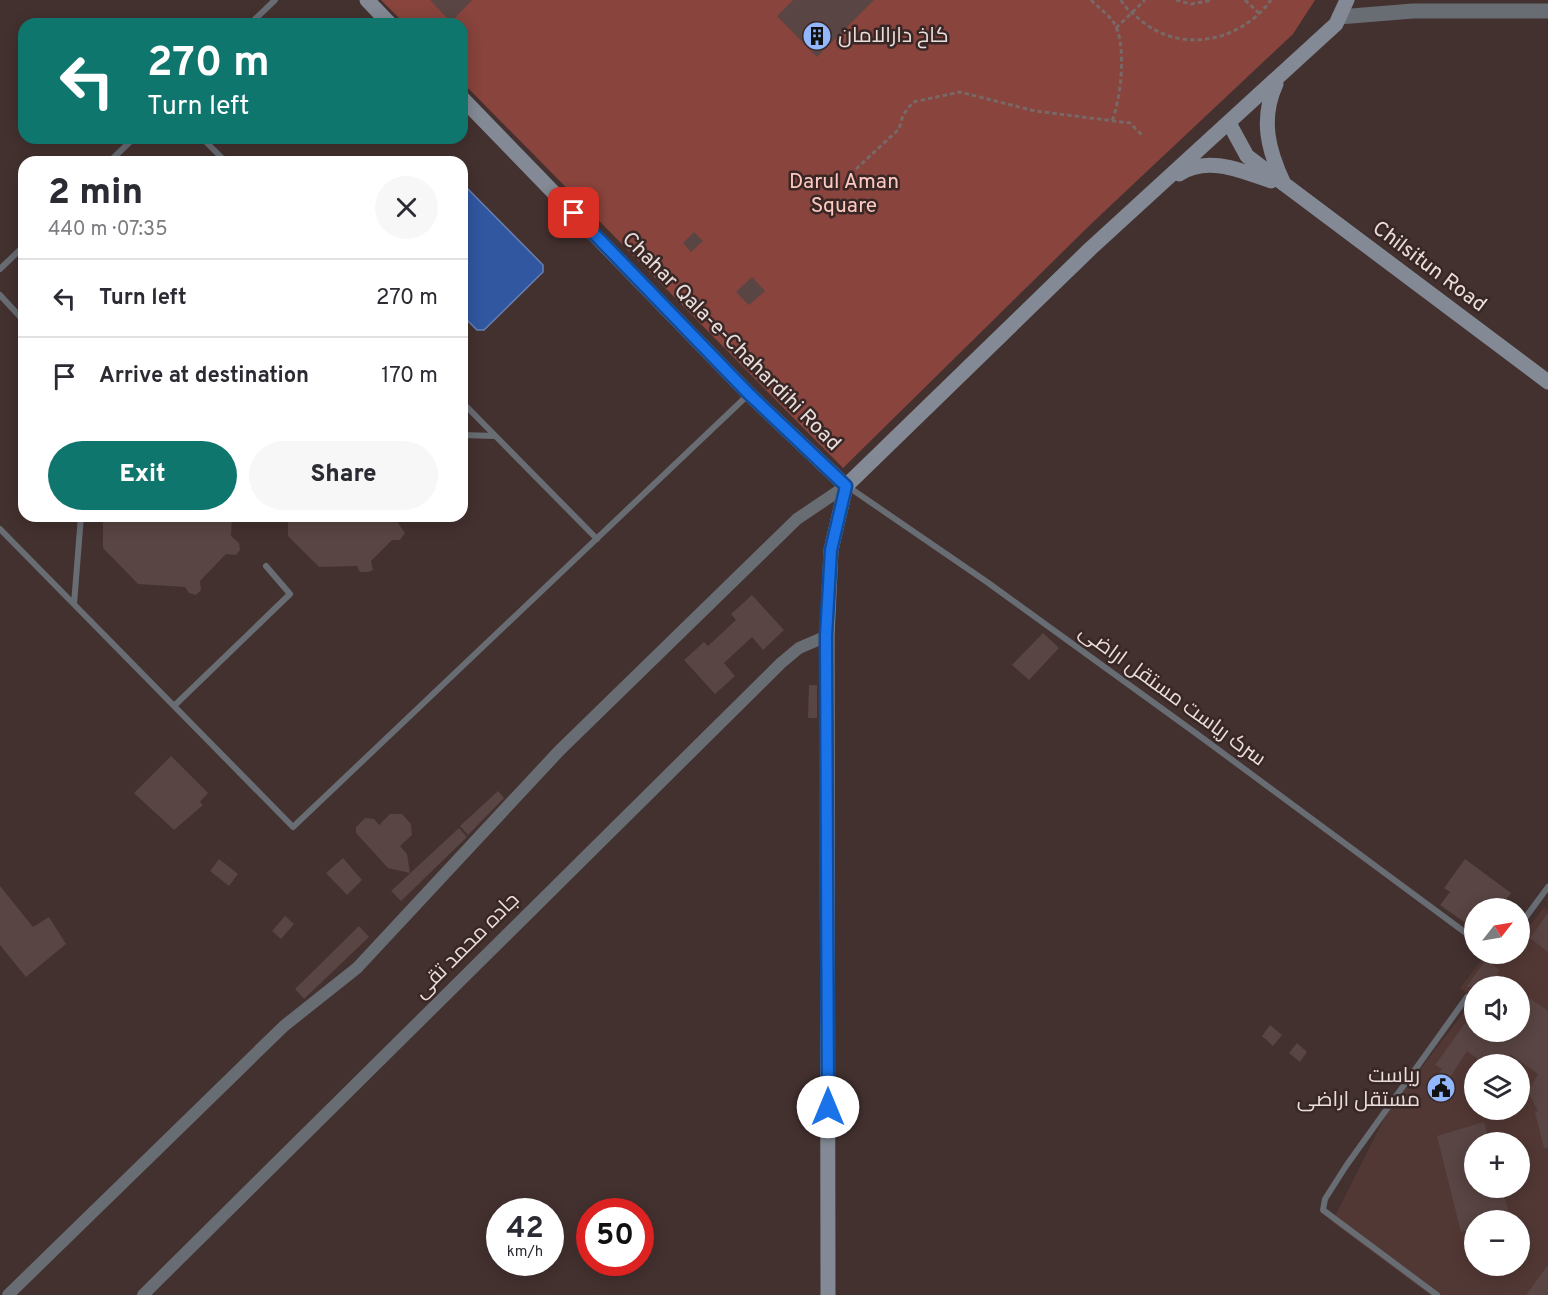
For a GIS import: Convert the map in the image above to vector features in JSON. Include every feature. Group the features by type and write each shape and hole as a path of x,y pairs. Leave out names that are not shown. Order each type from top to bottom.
{"main road":[{"path":"367,0 384,18"},
{"path":"828,1295 826,636 831,550 846,486 1090,249 1336,24 1347,0"},
{"path":"1278,79 1268,101 1266,121 1271,156 1285,186"},
{"name":"Chahar Qala-e-Chahardihi Road","path":"468,104 749,394 846,486"},
{"name":"Chilsitun Road","path":"1229,123 1247,156 1548,382"},
{"path":"1156,190 1185,170 1205,165 1234,168 1285,186"}],"street":[{"path":"1339,17 1413,11 1548,11"},
{"path":"8,1295 284,1026 357,968 559,751 798,519 846,486"},
{"name":"جاده محمد تقی","path":"143,1295 781,663 799,648 826,636"}],"lane":[{"path":"256,18 275,0"},
{"path":"115,156 128,144"},
{"path":"208,144 220,156"},
{"path":"0,269 18,252"},
{"path":"0,295 18,314"},
{"path":"0,529 293,827 749,394"},
{"path":"468,408 597,539"},
{"path":"468,435 496,436"},
{"name":"سرک ریاست مستقل اراضی","path":"846,486 1159,706 1464,932"},
{"path":"74,604 81,522"},
{"path":"174,706 290,594 266,566"},
{"path":"1530,914 1545,897 1548,887"},
{"path":"1437,1295 1323,1210 1325,1199 1346,1166 1464,1000"}],"path":[{"path":"1091,0 1114,22 1120,50 1120,88 1112,120"},
{"path":"1121,0 1145,26 1174,38 1205,41 1235,32 1261,15 1271,0"},
{"path":"1116,28 1144,0"},
{"path":"1176,0 1191,4 1213,0"},
{"path":"1245,0 1261,15"},
{"path":"856,169 899,129 903,115 913,102 960,92 1035,111 1130,123 1142,135"}],"shaded area":[{"name":"ریاست مستقل اراضی","path":"1544,907 1548,910 1548,1295 1430,1295 1332,1222 1388,1111 1464,1012 1464,1042 1530,1042 1530,976 1469,976 1478,964 1530,964 1530,926"}],"green space":[{"name":"Darul Aman Square","path":"381,0 1315,0 1293,34 1092,223 843,468 468,88 468,18 399,18"}],"water":[{"path":"468,189 543,265 543,272 484,330 477,330 468,321"}],"building":[{"path":"430,0 472,0 455,18 447,18"},
{"name":"کاخ دارالامان","path":"793,0 874,0 817,57 777,16"},
{"path":"694,232 703,241 691,252 683,243"},
{"path":"752,277 765,291 749,305 736,292"},
{"path":"103,522 232,522 231,536 239,543 240,550 236,555 226,554 200,581 201,590 196,595 189,593 185,587 138,584 103,548"},
{"path":"288,522 397,522 405,533 400,540 392,540 371,561 373,570 368,572 360,572 357,566 319,567 288,536"},
{"path":"752,595 784,630 763,650 752,637 724,663 735,676 715,694 684,660 704,642 708,646 736,620 731,614"},
{"path":"1043,633 1059,648 1029,680 1012,665"},
{"path":"809,685 817,685 817,718 808,718"},
{"path":"171,756 208,793 200,802 203,805 174,830 134,793"},
{"path":"498,791 504,798 468,835 460,826"},
{"path":"390,814 402,814 411,824 412,835 400,846 407,854 410,873 388,868 356,833 356,827 365,818 374,819 379,825"},
{"path":"459,828 467,837 401,901 391,891"},
{"path":"343,858 362,880 347,895 326,873"},
{"path":"219,859 238,874 229,886 210,871"},
{"path":"1465,859 1511,893 1507,898 1464,898 1464,922 1440,905 1450,892 1444,888"},
{"path":"0,886 33,927 49,917 66,944 26,977 0,945"},
{"path":"1548,913 1548,952 1530,938"},
{"path":"285,916 294,924 281,939 272,931"},
{"path":"359,926 369,937 304,999 295,989"},
{"path":"1483,964 1492,964 1500,970 1497,974 1500,976 1474,976"},
{"path":"1530,998 1548,1011 1548,1148 1544,1148 1535,1112 1538,1111 1530,1096 1530,1088 1538,1074 1530,1068 1530,1054 1471,1054 1467,1051 1449,1079 1449,1090 1443,1093 1433,1092 1432,1081 1442,1069 1435,1065 1464,1025 1464,1042 1530,1042"},
{"path":"1270,1025 1282,1035 1273,1046 1262,1036"},
{"path":"1297,1043 1307,1052 1300,1062 1289,1053"},
{"path":"1484,1122 1487,1132 1464,1132 1464,1198 1505,1198 1508,1210 1464,1210 1464,1231 1461,1232 1437,1136"},
{"path":"1548,1265 1548,1295 1526,1295"}],"place":[{"name":"کاخ دارالامان","path":"817,36"},
{"name":"ریاست مستقل اراضی","path":"1441,1088"}],"route":[{"path":"574,213 749,394 817,461 846,486 831,550 826,636 828,1107"}]}
